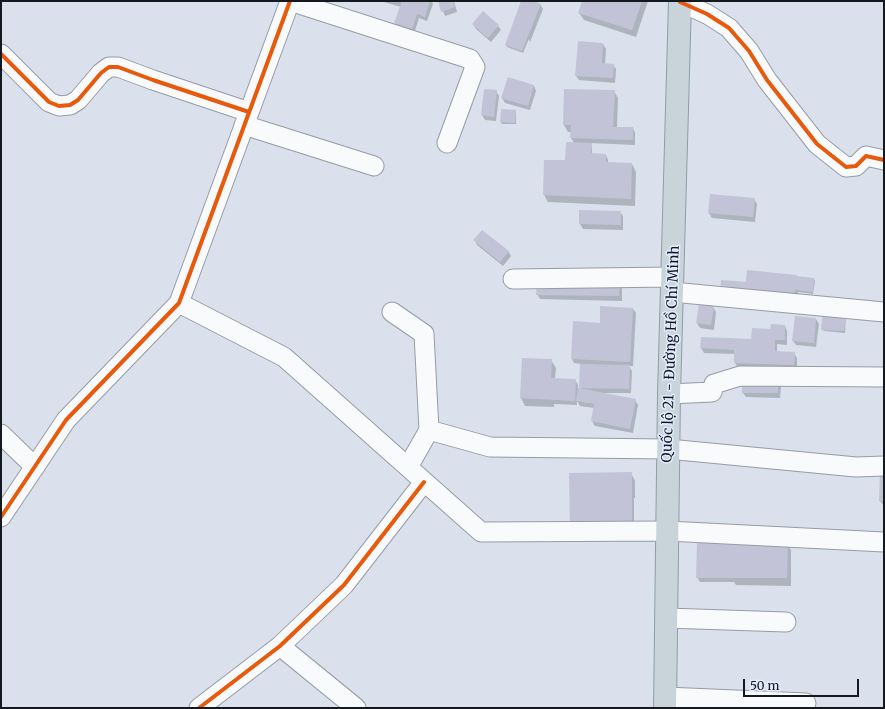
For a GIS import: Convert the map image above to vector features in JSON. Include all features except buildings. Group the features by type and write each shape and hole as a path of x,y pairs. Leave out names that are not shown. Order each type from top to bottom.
{"highway":[{"name":"Quốc lộ 21 - Đường Hồ Chí Minh","path":"665,703 669,394 680,2"}],"street":[{"path":"1,517 66,420 179,304 290,1 470,59 475,67 447,143"},
{"path":"680,2 707,14 729,28 749,51 767,80 817,144 846,167 856,166 866,156 884,160"},
{"path":"1,54 49,102 59,106 70,105 78,100 101,73 109,67 118,67 374,166"},
{"path":"513,279 673,284 884,312"},
{"path":"179,304 284,357 480,532 667,531 884,542"},
{"path":"392,312 424,334 429,430 408,467"},
{"path":"669,394 712,392 714,384 740,376 884,377"},
{"path":"429,430 490,447 668,449 856,467 884,466"},
{"path":"1,434 35,467"},
{"path":"199,708 280,646 344,585 424,482"},
{"path":"666,618 786,622"},
{"path":"280,646 356,708"},
{"path":"665,703 806,702"}],"cycle path":[{"path":"1,517 66,420 179,303 290,1"},
{"path":"680,2 707,14 729,28 749,51 767,80 817,144 846,167 856,166 866,156 884,160"},
{"path":"1,54 49,102 59,106 70,105 78,100 101,73 109,67 118,67 249,112"},
{"path":"199,708 280,646 344,585 424,482"}]}
